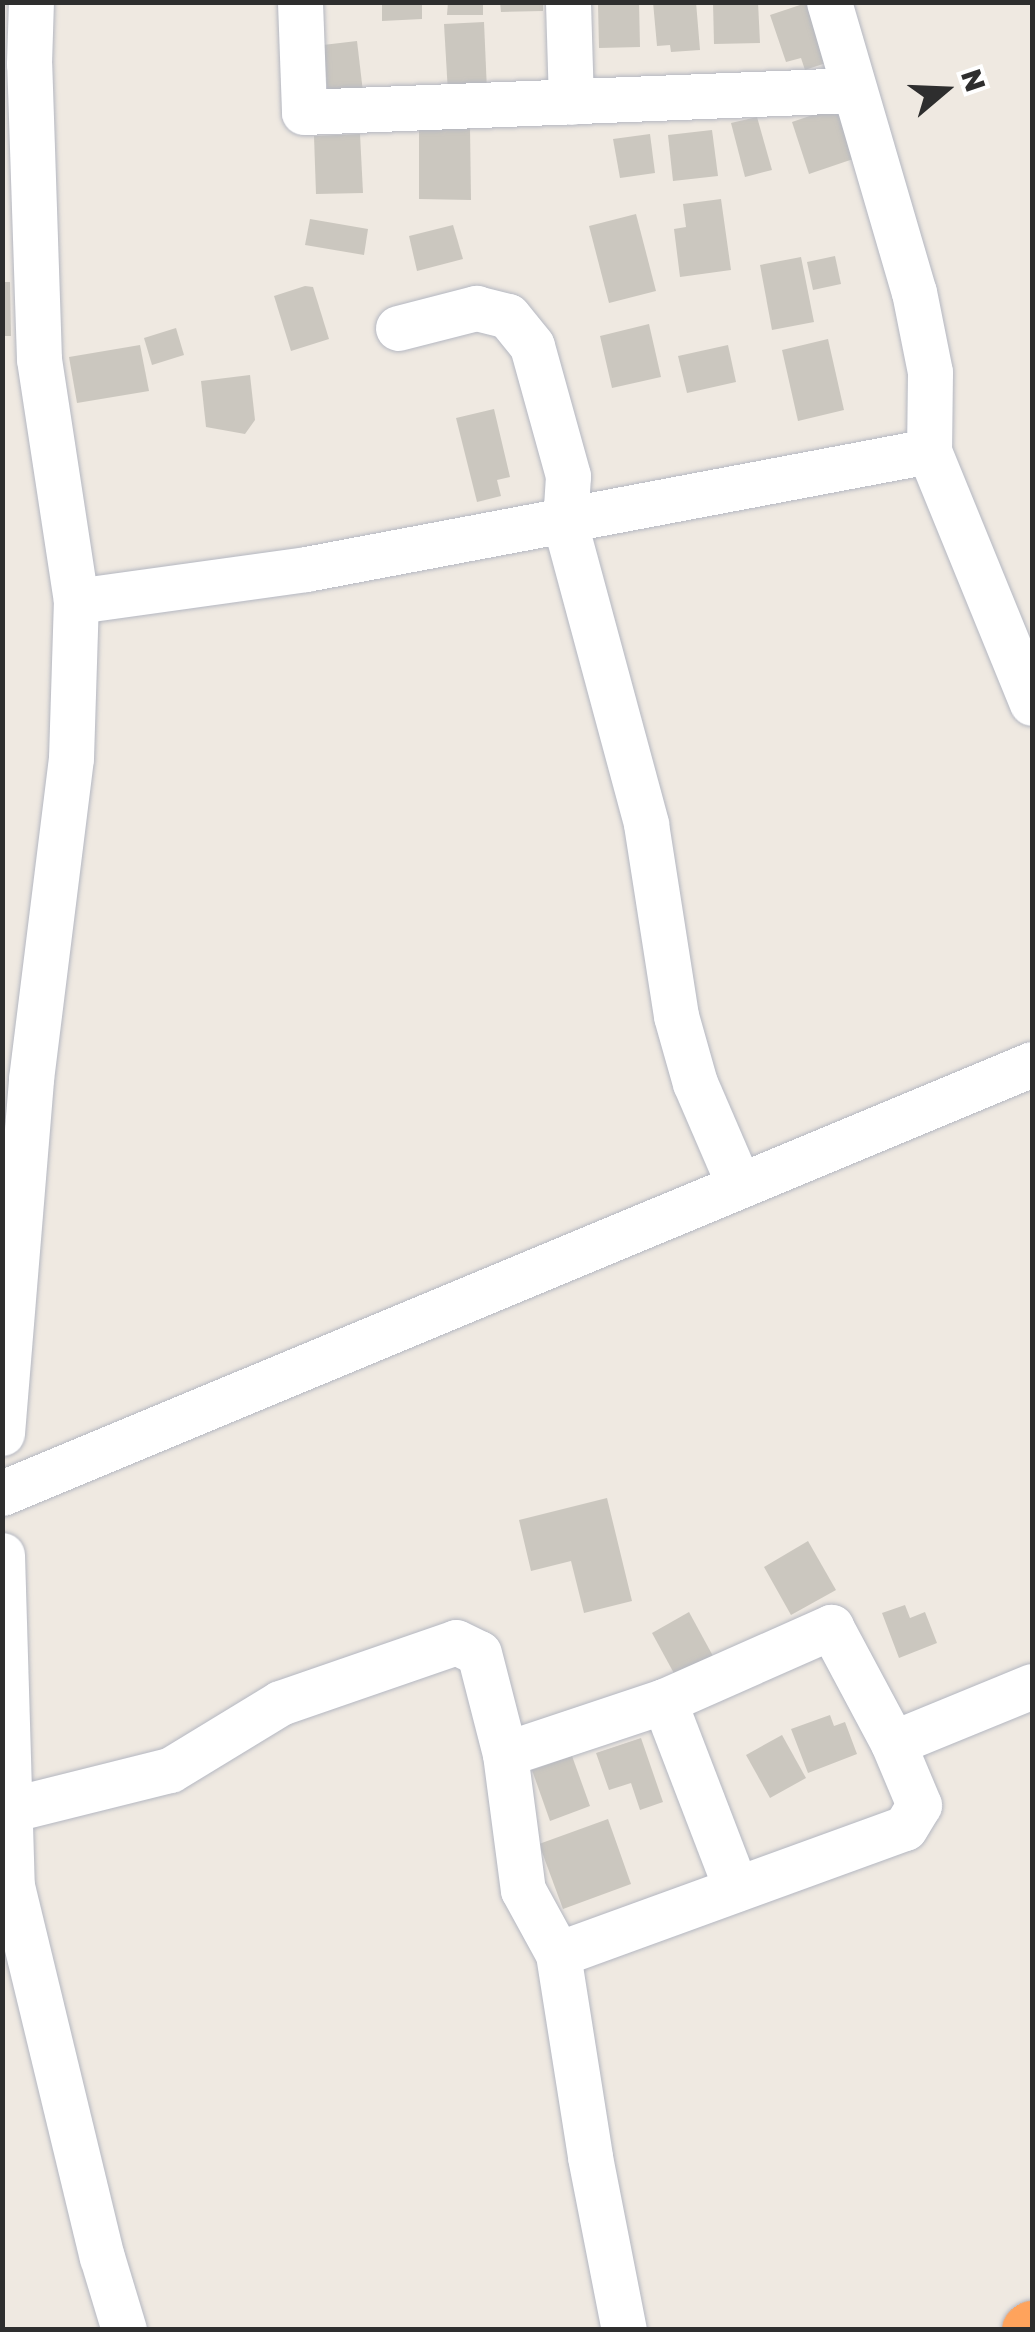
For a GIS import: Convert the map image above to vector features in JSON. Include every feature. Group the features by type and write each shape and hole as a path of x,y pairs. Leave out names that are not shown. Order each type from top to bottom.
{"street":[{"path":"2,1432 30,1079 71,758 76,600 39,359 29,64 32,2"},
{"path":"300,2 304,112 853,90"},
{"path":"568,2 571,102"},
{"path":"828,2 895,216 914,292 930,372 929,451 1032,704"},
{"path":"398,328 476,308 508,316 532,346 568,476 564,523 646,824 676,1016 695,1083 739,1184"},
{"path":"76,600 306,569 929,451"},
{"path":"2,1493 1032,1064"},
{"path":"2,1554 12,1886 102,2256 124,2330"},
{"path":"505,1754 664,1701 831,1627 892,1743 919,1805 905,1828 558,1954"},
{"path":"9,1810 170,1770 280,1703 456,1642 480,1652 505,1754 523,1890 558,1954 590,2157 624,2330"},
{"path":"892,1743 1032,1686"},
{"path":"664,1701 736,1889"}],"building":[{"path":"382,2 422,2 422,19 382,21"},
{"path":"448,2 483,2 483,15 447,15"},
{"path":"500,2 543,2 543,11 501,12"},
{"path":"639,2 640,47 599,48 598,3"},
{"path":"653,2 696,2 700,50 671,52 670,45 657,46"},
{"path":"713,2 758,2 760,43 714,44"},
{"path":"806,3 826,63 805,70 801,58 786,62 770,15"},
{"path":"484,22 487,91 448,93 444,24"},
{"path":"357,41 363,92 328,95 323,45"},
{"path":"845,104 862,156 809,174 792,122"},
{"path":"757,117 772,170 745,177 731,123"},
{"path":"419,128 470,128 471,200 419,199"},
{"path":"712,130 718,176 673,181 668,135"},
{"path":"360,134 363,193 316,194 314,136"},
{"path":"650,134 655,173 620,178 613,139"},
{"path":"721,199 731,270 680,277 674,229 686,227 683,204"},
{"path":"636,214 656,291 609,303 589,226"},
{"path":"310,219 368,229 364,255 305,245"},
{"path":"453,225 463,259 417,271 409,236"},
{"path":"835,256 841,284 813,290 807,262"},
{"path":"801,257 814,322 772,330 760,265"},
{"path":"2,282 10,282 11,336 2,336"},
{"path":"313,287 329,339 291,351 274,296"},
{"path":"649,324 661,377 612,388 600,336"},
{"path":"176,328 184,355 152,365 144,338"},
{"path":"828,339 844,410 798,421 782,350"},
{"path":"140,345 149,391 77,403 69,357"},
{"path":"728,345 736,382 687,393 678,356"},
{"path":"250,375 255,420 245,434 206,427 201,381"},
{"path":"494,409 510,477 497,480 501,496 477,502 456,418"},
{"path":"607,1498 632,1601 584,1613 571,1561 531,1571 519,1520"},
{"path":"808,1541 836,1590 791,1615 764,1567"},
{"path":"905,1605 910,1618 925,1612 937,1643 899,1658 882,1613"},
{"path":"689,1612 713,1656 676,1677 652,1633"},
{"path":"830,1715 834,1726 845,1722 857,1754 808,1773 791,1729"},
{"path":"782,1735 806,1778 770,1798 746,1755"},
{"path":"641,1738 663,1802 640,1810 631,1783 609,1790 596,1753"},
{"path":"572,1756 590,1806 550,1821 532,1770"},
{"path":"608,1819 631,1884 563,1909 539,1844"}]}
